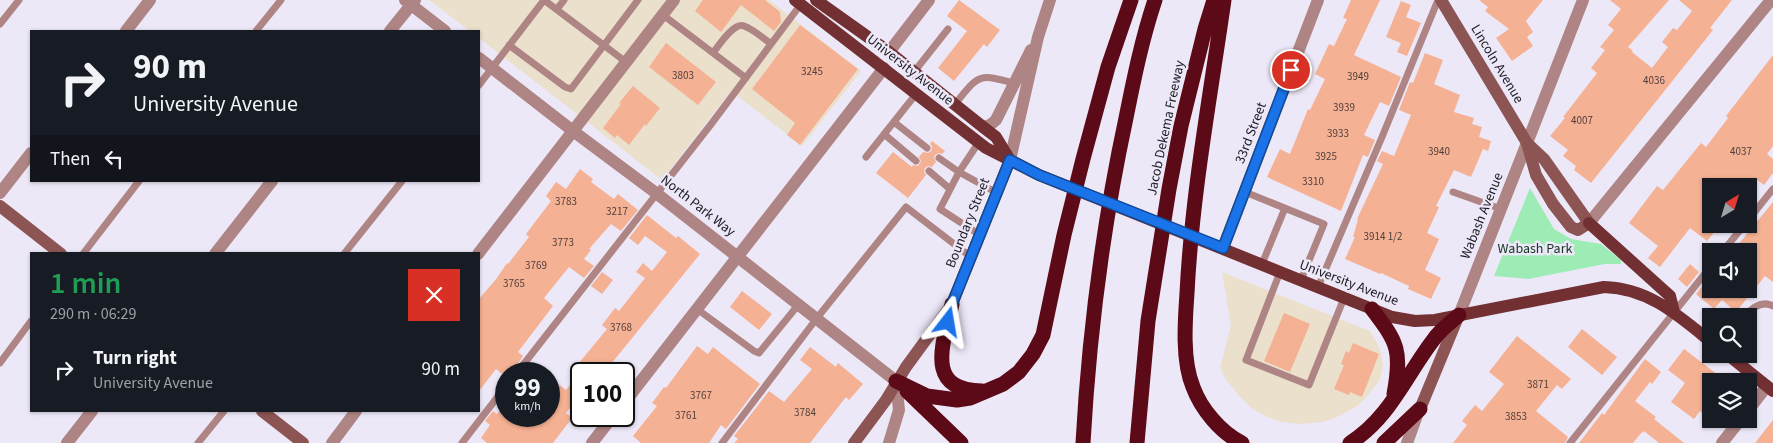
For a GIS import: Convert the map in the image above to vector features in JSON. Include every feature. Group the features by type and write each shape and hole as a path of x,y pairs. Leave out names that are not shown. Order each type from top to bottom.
{"highway":[{"path":"896,381 927,396 957,400 970,398 1003,384 1019,372 1033,354 1044,335 1064,235 1082,159 1108,67 1131,0"},
{"path":"1083,443 1102,251 1115,170 1143,37 1155,0"},
{"name":"Jacob Dekema Freeway","path":"1137,443 1148,321 1169,189 1181,126 1214,0"},
{"path":"1224,0 1198,169 1188,257 1187,360 1192,386 1204,408 1219,426 1242,443"},
{"path":"952,304 941,359 944,375 952,384 963,390 986,391"},
{"path":"1372,309 1398,351 1399,370 1394,398"},
{"path":"1350,443 1370,429 1385,412 1432,340 1459,315"},
{"path":"896,381 961,443"},
{"path":"1384,443 1420,409"}],"main road":[{"name":"University Avenue","path":"816,0 889,52 996,137 1010,160"},
{"name":"Lincoln Avenue","path":"1439,0 1528,144 1544,159 1589,223 1578,230 1571,228 1564,220 1536,175 1528,144"},
{"name":"University Avenue","path":"798,2 979,142 1010,160 1039,175 1392,317 1414,321 1435,320 1604,287 1619,287 1648,296 1674,312 1702,335"},
{"name":"Boundary Street","path":"896,381 952,304 1010,160"},
{"path":"0,206 58,252"},
{"path":"1589,223 1670,296 1674,312"},
{"name":"Wabash Avenue","path":"1420,409 1459,315"},
{"path":"1740,363 1771,385"},
{"path":"854,443 886,400 896,381"},
{"path":"263,412 303,443"}],"street":[{"path":"127,30 150,0"},
{"path":"480,252 674,0"},
{"path":"889,52 929,0"},
{"name":"Boundary Street","path":"1010,160 1038,37 1050,0"},
{"name":"33rd Street","path":"1223,248 1318,0"},
{"name":"Wabash Avenue","path":"1459,315 1528,144 1583,0"},
{"path":"1589,223 1772,0"},
{"path":"391,30 410,2 444,30"},
{"path":"983,127 990,125 996,120 1038,37"},
{"name":"North Park Way","path":"480,59 738,256 896,381"},
{"path":"635,389 884,68"},
{"path":"0,193 30,154"},
{"path":"217,252 271,182"},
{"path":"889,443 899,410 896,381"},
{"path":"1757,400 1771,385"},
{"name":"Wabash Avenue","path":"1407,443 1420,409"},
{"path":"67,443 91,412"},
{"path":"332,443 355,412"},
{"path":"592,443 604,427"},
{"path":"1722,443 1734,428"}],"lane":[{"path":"0,24 19,0"},
{"path":"257,30 281,0"},
{"path":"480,84 544,0 626,62"},
{"path":"557,9 564,0"},
{"path":"510,45 570,89 605,46 638,0"},
{"path":"1318,287 1439,0"},
{"path":"525,362 746,78 798,2"},
{"path":"663,15 746,78"},
{"path":"713,53 737,25 744,25 771,44"},
{"path":"914,72 948,29"},
{"path":"955,104 979,78 989,76 1014,83"},
{"path":"866,157 916,94"},
{"path":"894,122 927,148"},
{"path":"884,134 916,161"},
{"path":"979,142 959,172 940,209 980,235"},
{"path":"939,158 959,172 997,193"},
{"path":"929,171 950,189"},
{"path":"85,252 138,182"},
{"path":"346,252 401,182"},
{"path":"1758,208 1773,189"},
{"path":"1245,192 1324,224 1301,280"},
{"path":"1453,192 1501,209"},
{"path":"722,443 816,318 906,207 971,257"},
{"path":"1262,264 1285,208"},
{"path":"1730,243 1738,233"},
{"path":"1280,272 1246,360 1309,385 1344,298"},
{"path":"1570,443 1702,277"},
{"path":"1755,308 1766,303 1772,305"},
{"path":"697,309 759,353 799,304"},
{"path":"0,363 30,323"},
{"path":"462,443 495,400"},
{"path":"198,443 223,412"}],"shaded area":[{"path":"429,0 769,0 861,71 802,146 731,91 662,180 480,39 480,30 469,30"},
{"path":"1222,272 1370,331 1381,353 1383,366 1380,380 1357,406 1323,422 1299,424 1281,422 1253,409 1226,380 1220,368 1231,325"}],"green space":[{"name":"Wabash Park","path":"1530,188 1554,229 1571,239 1601,244 1621,260 1621,264 1605,264 1528,279 1494,276"}],"building":[{"path":"703,0 765,0 780,12 781,22 774,31 741,5 721,32 695,11"},
{"path":"959,0 1000,30 987,47 984,44 954,81 938,68 967,31 947,16"},
{"path":"1351,0 1380,0 1354,55 1401,77 1389,106 1380,102 1364,135 1375,140 1368,157 1363,155 1341,211 1267,177 1280,149 1290,154 1308,109 1310,110 1325,79 1315,74 1329,44 1334,46 1347,19 1343,18"},
{"path":"1479,0 1543,0 1526,21 1533,32 1527,37 1533,46 1512,61 1496,38 1509,29 1485,11 1488,7"},
{"path":"1610,0 1669,0 1628,47 1652,68 1668,47 1662,42 1673,28 1677,30 1692,11 1679,0 1732,0 1710,28 1713,30 1591,183 1574,170 1576,166 1563,156 1568,150 1550,136 1597,73 1591,68 1605,50 1600,47 1614,30 1608,25 1621,9"},
{"path":"1401,1 1411,5 1406,17 1421,23 1407,56 1397,52 1401,43 1386,37"},
{"path":"800,25 858,69 800,145 787,135 795,123 752,89"},
{"path":"666,43 716,82 698,105 649,67"},
{"path":"1425,53 1443,60 1434,84 1460,95 1454,112 1474,118 1472,124 1482,127 1479,137 1491,141 1488,151 1483,149 1471,177 1454,170 1436,206 1439,207 1427,233 1439,239 1425,270 1441,278 1431,299 1408,289 1409,286 1345,259 1355,237 1353,237 1357,219 1383,164 1377,161 1382,151 1394,156 1411,115 1399,110 1410,82 1413,83"},
{"path":"1773,55 1773,146 1767,154 1773,159 1773,173 1764,185 1758,180 1758,178 1702,178 1702,233 1714,233 1707,241 1690,228 1660,267 1648,258 1658,246 1629,223 1657,186 1663,190 1701,143 1706,147 1728,118 1726,116"},
{"path":"633,86 660,108 629,145 617,135 615,138 603,128 621,104 619,103"},
{"path":"932,141 945,151 942,154 935,155 936,162 932,167 928,166 925,168 924,172 926,175 908,198 876,173 893,152 912,167 913,165 918,166 921,161 919,157 923,152 928,153 931,151 932,146 930,144"},
{"path":"580,169 593,179 591,182 614,199 618,194 638,210 621,231 611,224 589,249 591,250 584,259 594,266 584,278 569,267 544,298 553,306 518,352 523,356 519,362 495,362 495,370 480,390 480,298 529,237 526,234 551,201 546,196 556,182 566,189"},
{"path":"1773,202 1773,282 1765,276 1757,286 1757,243 1740,243 1748,233 1758,232 1758,220"},
{"path":"647,215 700,254 613,362 580,362 607,329 602,325 615,308 619,311 645,278 636,272 643,263 652,271 667,252 645,236 638,245 629,238"},
{"path":"1690,264 1699,272 1687,287 1678,279"},
{"path":"602,272 613,280 602,294 591,286"},
{"path":"1702,286 1702,298 1747,298 1739,308 1731,308 1722,300 1713,308 1696,294"},
{"path":"742,291 772,314 759,330 730,307"},
{"path":"1284,313 1310,324 1290,372 1264,361"},
{"path":"1582,329 1617,357 1602,375 1568,347"},
{"path":"1517,336 1571,379 1562,389 1557,385 1536,411 1568,437 1565,443 1453,443 1467,425 1462,421 1475,405 1482,411 1504,384 1489,372"},
{"path":"1353,343 1379,354 1362,397 1350,392 1349,395 1334,389 1344,365 1341,364 1346,351 1349,353"},
{"path":"697,346 708,354 713,347 760,384 726,429 721,425 709,443 641,443 633,436 657,406 652,403 664,387 666,388"},
{"path":"810,347 836,367 838,363 863,384 849,400 846,397 810,443 734,443 738,439 734,436 769,391 784,402 812,369 800,360"},
{"path":"1684,349 1716,373 1702,373 1702,413 1700,411 1694,419 1671,402 1685,383 1668,370"},
{"path":"1645,359 1661,372 1652,384 1650,382 1635,401 1656,417 1654,419 1684,443 1659,443 1644,431 1633,443 1579,443 1602,413 1604,415"},
{"path":"560,385 566,390 570,385 570,408 566,413 570,416 570,421 553,443 487,443 481,438 490,425 485,421 493,411 495,412 495,427 560,427"},
{"path":"1773,420 1773,443 1755,443"}],"route":[{"path":"948,322 952,304 1010,160 1039,175 1223,248 1291,70"}]}
